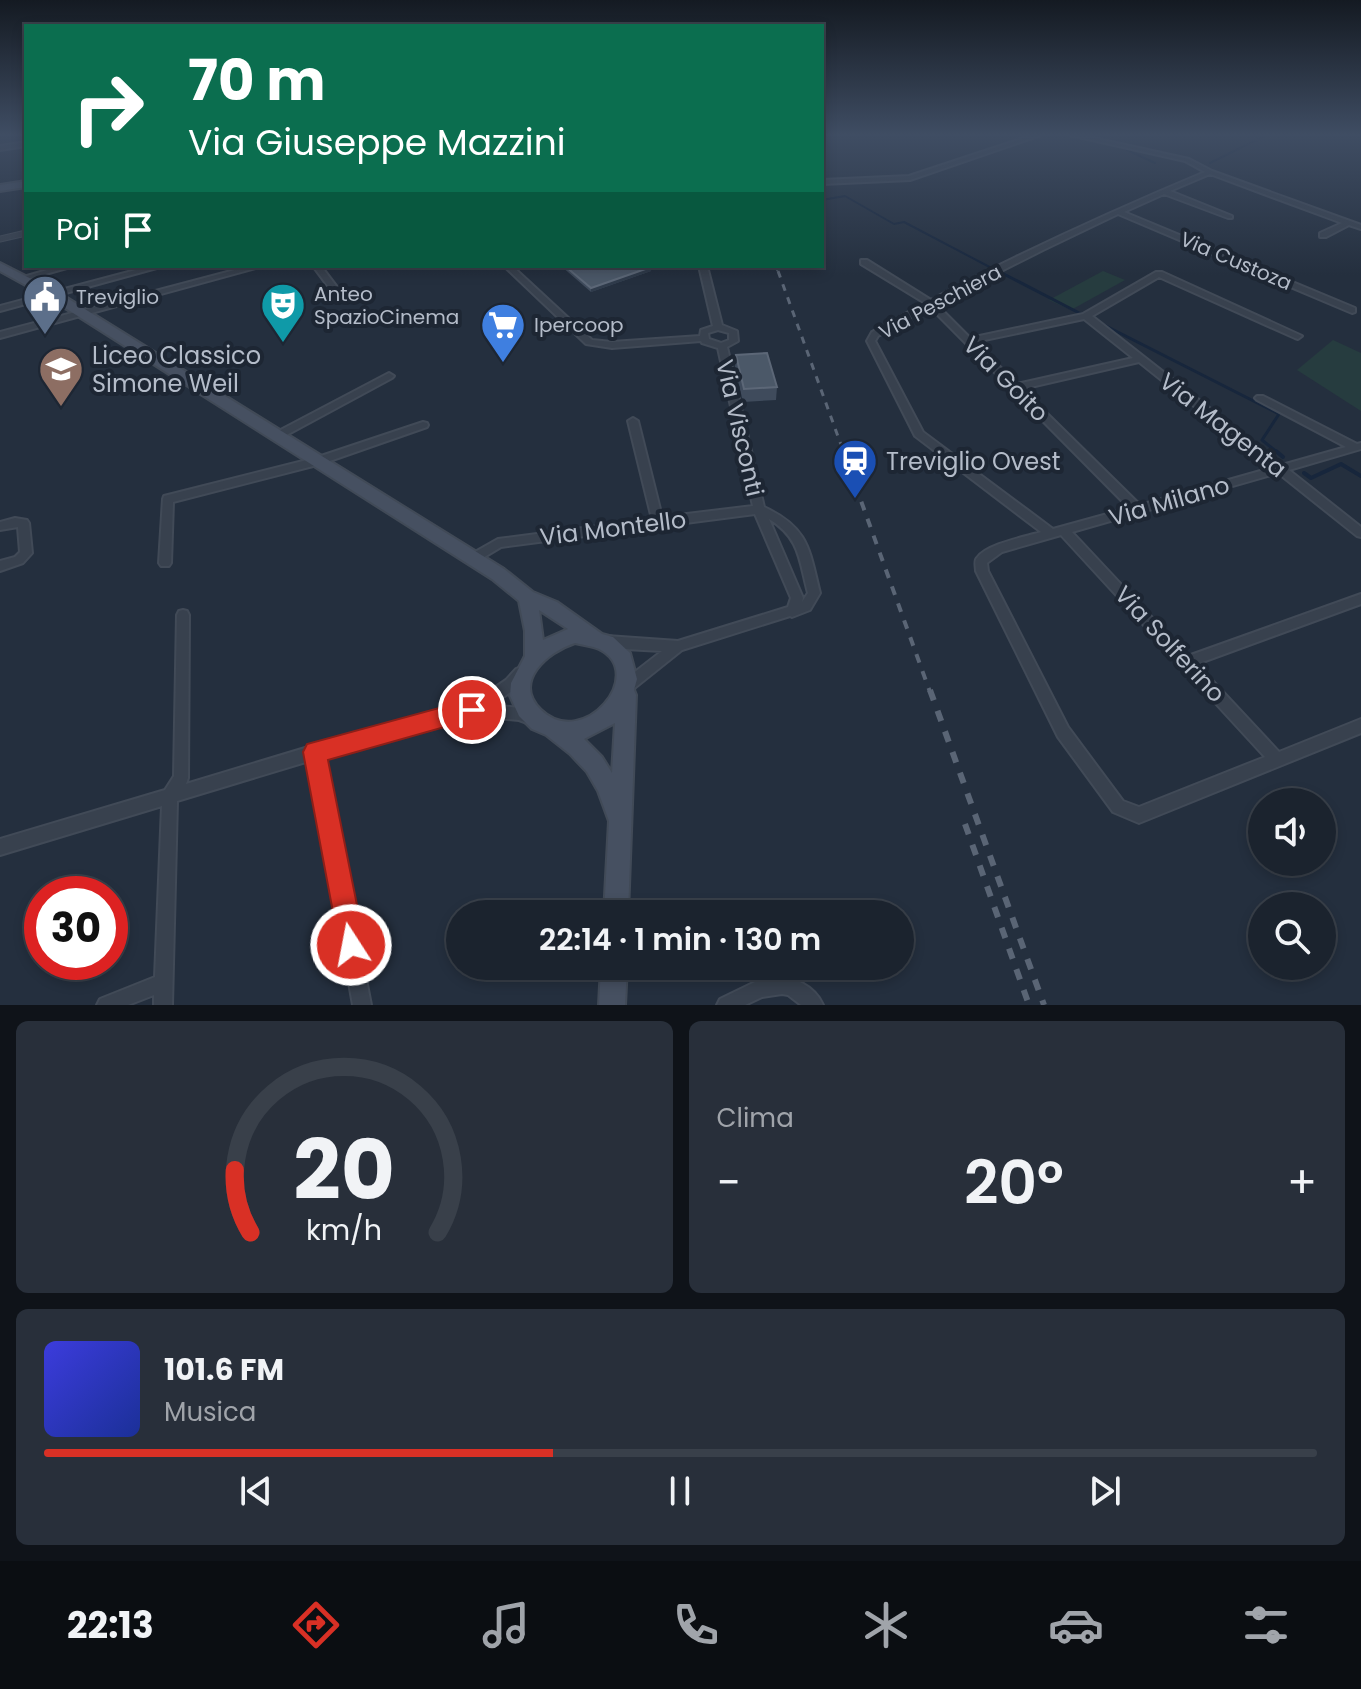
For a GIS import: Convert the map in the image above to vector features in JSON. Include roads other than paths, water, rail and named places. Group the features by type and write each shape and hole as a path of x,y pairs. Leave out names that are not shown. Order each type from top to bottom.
{"main road":[{"path":"0,188 24,184"},
{"path":"0,266 55,296 472,559 527,597 551,607 623,659 627,688 617,900"},
{"path":"527,597 534,631 522,697 528,712 582,748 599,769 610,790 620,826"},
{"path":"529,663 561,638 600,640"},
{"path":"546,725 567,731 585,729 601,722 615,711 627,688"},
{"path":"612,1005 613,980"}],"street":[{"name":"Via Peschiera","path":"1058,532 929,443 910,421 871,341 875,334 930,303 1184,182"},
{"path":"1238,182 1361,227"},
{"path":"1163,191 1230,217"},
{"name":"Via Custoza","path":"1119,212 1352,310"},
{"path":"1323,235 1348,223"},
{"path":"0,239 24,233"},
{"name":"Via Goito","path":"864,262 930,303 1137,509"},
{"path":"24,278 62,268"},
{"path":"0,309 153,268"},
{"path":"0,335 251,268"},
{"path":"319,268 342,299"},
{"name":"Via Visconti","path":"510,268 589,342 612,345 703,338 709,344 722,346 733,342 736,336 729,329 718,327 706,330 703,338"},
{"path":"703,268 718,327"},
{"path":"968,341 1086,316 1159,274 1298,336"},
{"name":"Via Magenta","path":"1086,316 1361,533"},
{"name":"Via Visconti","path":"722,346 759,509 797,598 792,612"},
{"path":"1015,388 1140,359"},
{"path":"277,436 389,376"},
{"path":"1260,398 1358,446"},
{"path":"633,421 658,522"},
{"path":"165,563 168,499 317,461 423,425"},
{"name":"Via Milano","path":"1276,759 1139,815 1118,807 1063,732 982,571 981,561 998,549 1358,446"},
{"path":"600,640 678,646 806,606 814,593 797,534 784,520 759,509"},
{"name":"Via Montello","path":"472,559 498,543 759,509"},
{"path":"0,526 23,523 26,553 19,560 0,566"},
{"path":"771,532 783,526 792,528"},
{"name":"Via Solferino","path":"1058,532 1187,662 1276,759"},
{"path":"1187,662 1361,599"},
{"path":"163,1005 170,796 181,778 183,615"},
{"path":"627,688 678,646"},
{"path":"0,847 315,752 472,710 511,684 529,663"},
{"path":"472,710 519,714 546,725"},
{"path":"1276,759 1361,726"},
{"path":"315,752 362,1005"},
{"path":"106,1005 164,982"},
{"path":"726,1005 769,985 785,983 801,990 814,1005"}],"waterway":[{"path":"824,200 845,196 894,224 904,222 1001,273"},
{"path":"998,271 1085,316"},
{"path":"1100,323 1279,414 1262,440 1278,453"},
{"path":"1276,451 1283,457"},
{"path":"1304,473 1311,478 1341,464 1361,476"}],"railway":[{"path":"777,268 778,273"},
{"path":"778,271 844,453"},
{"path":"843,451 930,692"},
{"path":"930,690 1044,1005"},
{"path":"965,824 1029,1005"}],"place":[{"name":"Treviglio","path":"45,336"},
{"name":"Anteo SpazioCinema","path":"283,344"},
{"name":"Ipercoop","path":"503,364"},
{"name":"Liceo Classico Simone Weil","path":"61,408"},
{"name":"Treviglio Ovest","path":"855,500"}]}
